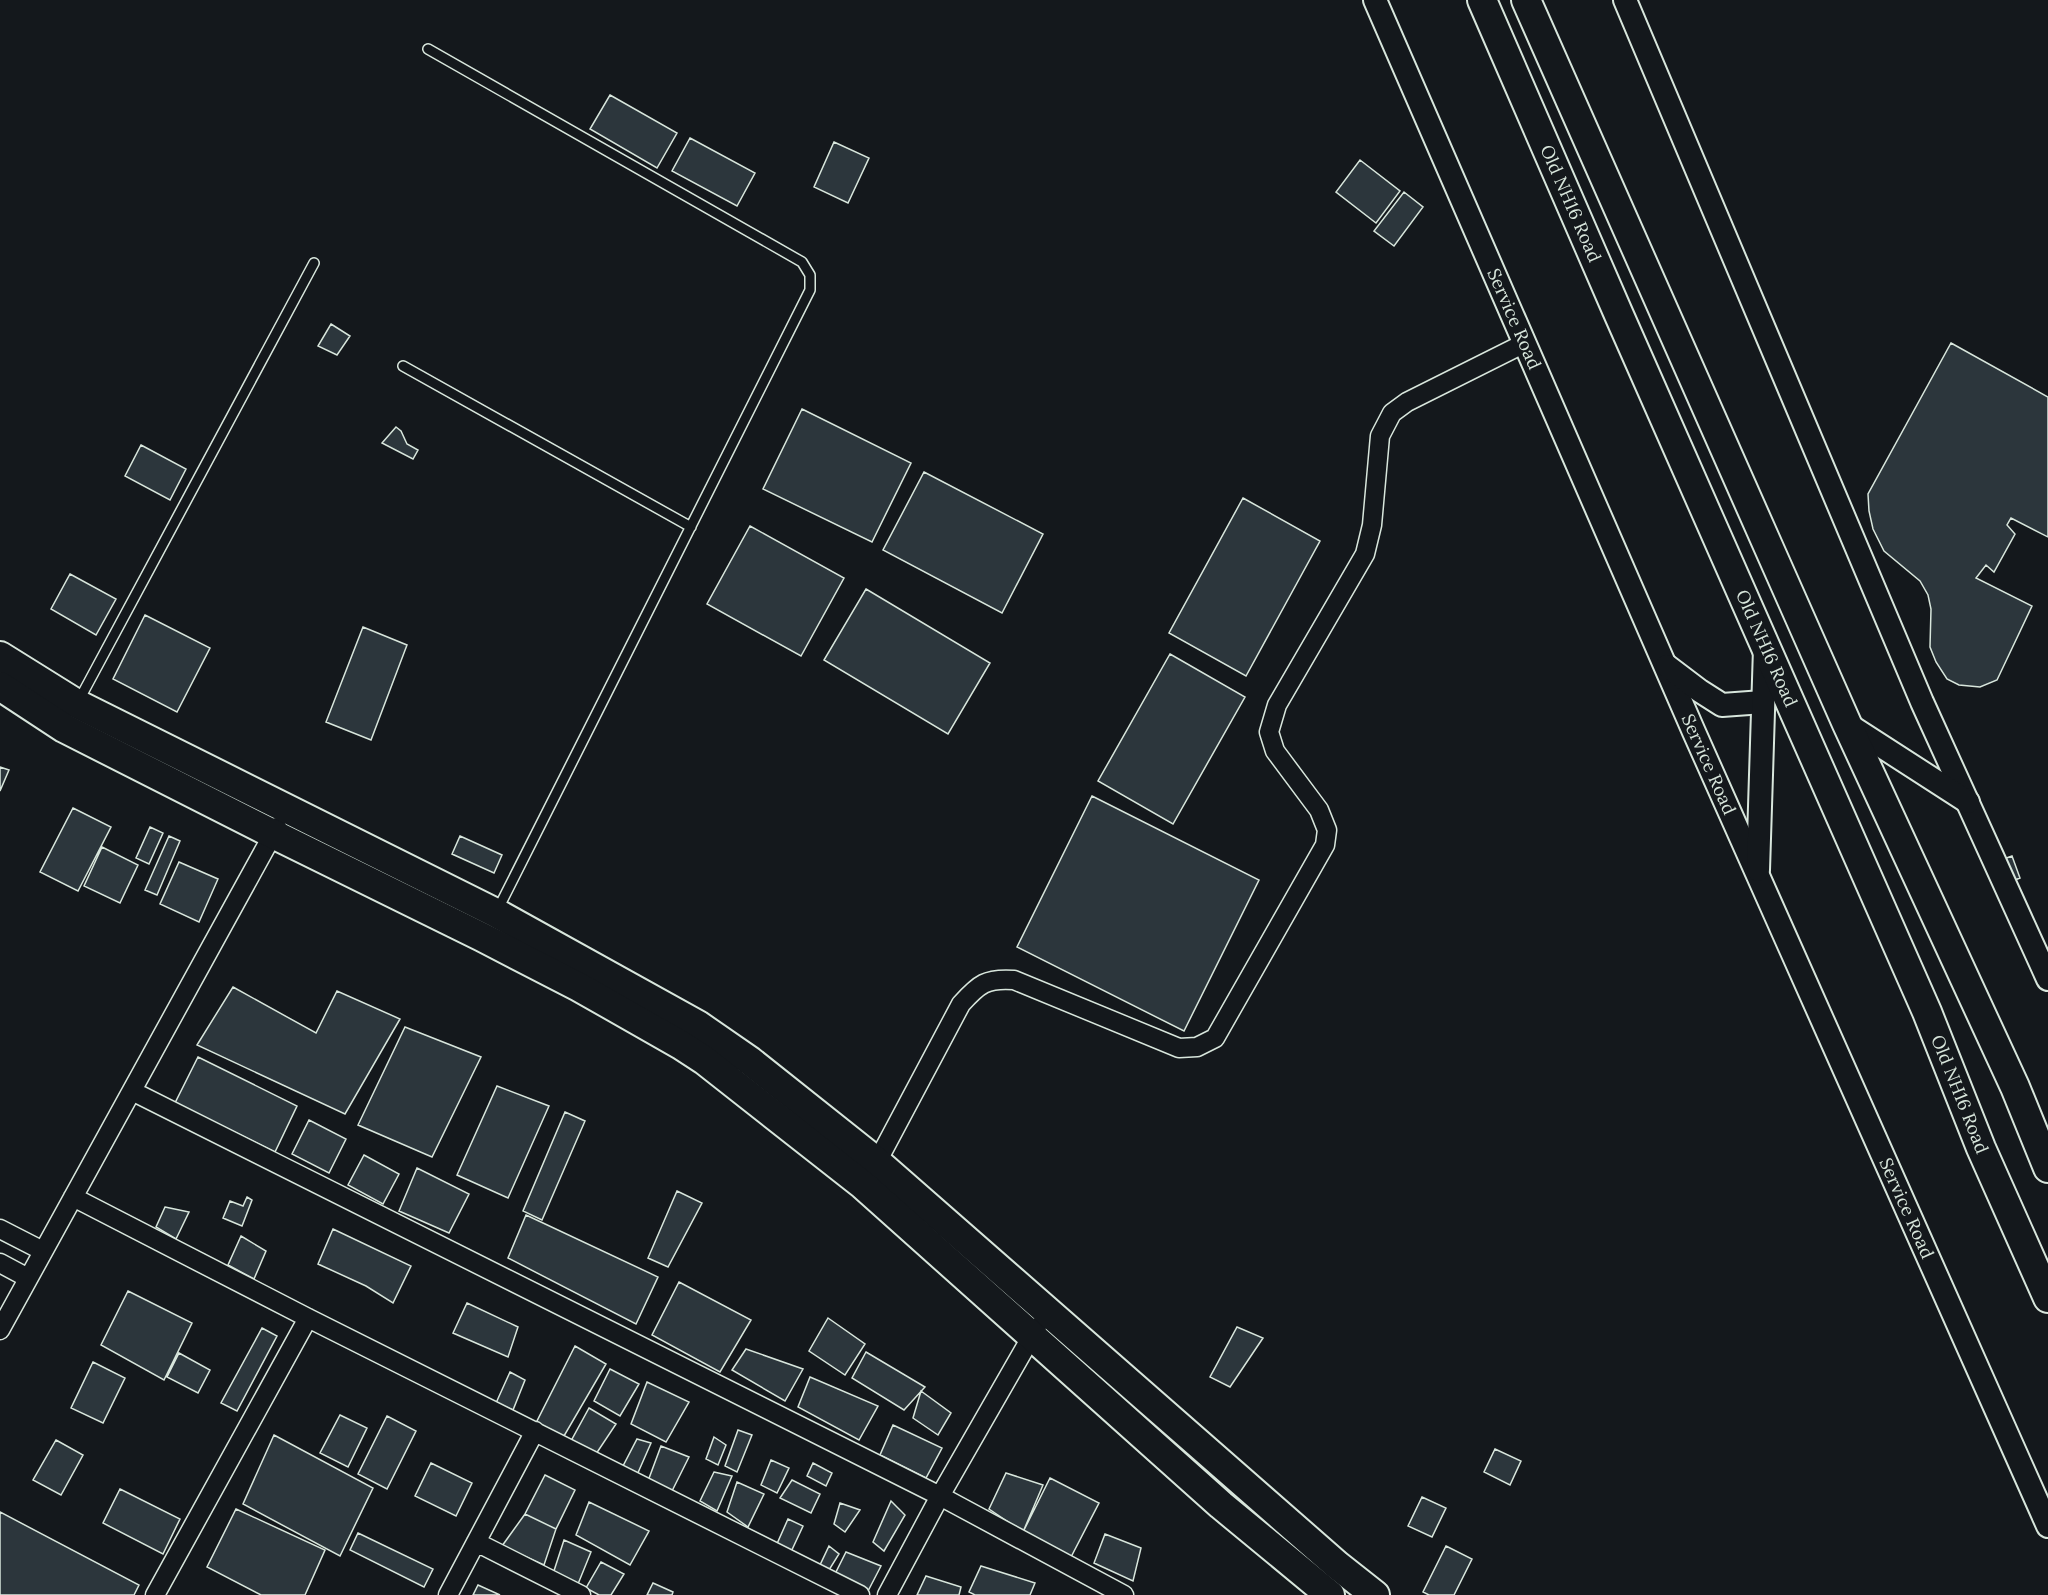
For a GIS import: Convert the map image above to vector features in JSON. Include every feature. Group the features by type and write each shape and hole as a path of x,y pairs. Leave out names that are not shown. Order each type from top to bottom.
{"main road":[{"name":"Old NH16 Road","path":"1482,0 1927,1012 1981,1148 2048,1298"},
{"path":"1526,0 1847,724 2014,1087 2048,1168"},
{"path":"0,656 77,704 286,808 489,925 579,987 704,1060 863,1185 1221,1505 1330,1595"},
{"path":"0,686 64,728 273,834 489,925 698,1025 769,1075 877,1162 1337,1565 1375,1595"}],"street":[{"name":"Service Road","path":"1375,0 1664,663 2048,1526"},
{"path":"1625,0 1922,702 2048,979"},
{"path":"877,1162 961,1004 978,986 994,979 1014,980 1179,1048 1197,1047 1215,1038 1325,845 1327,830 1319,810 1275,752 1269,732 1277,705 1365,554 1372,525 1380,436 1392,414 1407,402 1525,343"},
{"path":"1758,874 1765,646"},
{"path":"1664,663 1700,692 1722,705 1763,702"},
{"path":"1847,724 1968,802"},
{"path":"0,1330 286,808"},
{"path":"132,1091 940,1496 1124,1595"},
{"path":"73,1197 308,1318 861,1595"},
{"path":"0,1228 43,1251"},
{"path":"0,1263 28,1278"},
{"path":"887,1595 940,1496 1046,1310"},
{"path":"155,1595 308,1318"},
{"path":"448,1595 535,1431"},
{"path":"476,1542 581,1595"}],"lane":[{"path":"428,49 802,262 810,275 810,290 489,925"},
{"path":"77,704 314,263"},
{"path":"403,366 691,526"}],"building":[{"path":"610,95 677,133 657,168 590,129"},
{"path":"690,138 755,173 737,206 672,171"},
{"path":"834,142 869,158 848,203 814,187"},
{"path":"1360,160 1400,191 1376,223 1336,192"},
{"path":"1404,192 1423,207 1394,246 1374,231"},
{"path":"331,324 350,336 337,355 318,346"},
{"path":"1951,343 2048,397 2048,537 2011,518 2007,525 2015,534 1994,572 1986,565 1976,578 2032,606 1997,680 1980,687 1959,685 1947,679 1936,662 1930,647 1931,609 1928,595 1920,581 1884,551 1873,529 1869,511 1868,494"},
{"path":"802,409 911,463 872,542 763,489"},
{"path":"396,427 401,431 407,444 418,450 413,459 382,443"},
{"path":"141,445 186,469 170,500 125,476"},
{"path":"924,472 1043,534 1002,613 883,550"},
{"path":"1243,498 1320,541 1246,676 1169,633"},
{"path":"750,526 844,578 801,656 707,604"},
{"path":"70,574 116,599 96,635 51,609"},
{"path":"866,589 990,663 948,734 824,660"},
{"path":"145,615 210,648 177,712 113,679"},
{"path":"363,627 407,645 371,740 326,722"},
{"path":"1170,654 1245,697 1173,824 1098,781"},
{"path":"0,767 9,770 0,791"},
{"path":"1092,796 1259,880 1184,1031 1017,947"},
{"path":"73,808 111,827 78,891 40,872"},
{"path":"150,827 163,833 149,864 136,858"},
{"path":"169,836 180,841 157,895 145,890"},
{"path":"460,836 502,855 494,873 452,854"},
{"path":"102,847 138,865 120,903 84,886"},
{"path":"2012,856 2020,878 2010,882 2001,860"},
{"path":"179,862 218,879 199,922 160,904"},
{"path":"233,987 316,1033 337,991 400,1019 345,1114 197,1045"},
{"path":"405,1027 481,1057 432,1157 358,1125"},
{"path":"198,1057 297,1106 275,1152 175,1103"},
{"path":"497,1086 549,1106 508,1198 457,1175"},
{"path":"565,1112 585,1121 542,1220 523,1211"},
{"path":"309,1120 346,1139 329,1173 292,1154"},
{"path":"364,1155 399,1174 383,1204 348,1185"},
{"path":"417,1168 469,1194 449,1233 399,1211"},
{"path":"677,1191 702,1203 668,1267 648,1258"},
{"path":"247,1197 252,1200 242,1226 223,1218 230,1201 243,1206"},
{"path":"165,1207 189,1212 176,1239 156,1227"},
{"path":"526,1215 658,1277 636,1324 508,1258"},
{"path":"333,1229 411,1266 393,1303 366,1286 318,1264"},
{"path":"241,1236 266,1251 254,1279 228,1265"},
{"path":"679,1282 751,1320 720,1372 652,1335"},
{"path":"128,1291 192,1323 164,1380 101,1345"},
{"path":"467,1303 518,1327 508,1357 453,1333"},
{"path":"828,1318 865,1344 845,1375 809,1351"},
{"path":"1237,1327 1263,1338 1230,1387 1210,1377"},
{"path":"262,1328 277,1336 237,1411 221,1403"},
{"path":"575,1346 606,1364 564,1436 536,1423"},
{"path":"746,1349 803,1369 785,1401 732,1370"},
{"path":"866,1352 925,1387 904,1410 852,1378"},
{"path":"179,1353 210,1370 198,1393 167,1377"},
{"path":"93,1362 125,1378 103,1423 71,1408"},
{"path":"610,1369 639,1384 620,1416 594,1401"},
{"path":"510,1372 525,1380 513,1410 496,1403"},
{"path":"810,1377 878,1406 859,1440 798,1407"},
{"path":"647,1382 689,1402 666,1442 631,1424"},
{"path":"921,1391 951,1413 938,1435 913,1418"},
{"path":"589,1408 616,1424 596,1454 571,1441"},
{"path":"340,1415 367,1428 348,1467 320,1453"},
{"path":"387,1416 416,1431 387,1489 358,1474"},
{"path":"893,1425 942,1448 926,1478 880,1455"},
{"path":"738,1430 752,1435 737,1472 725,1466"},
{"path":"274,1435 373,1488 340,1556 243,1504"},
{"path":"714,1437 726,1445 718,1465 706,1459"},
{"path":"637,1439 651,1443 637,1475 623,1466"},
{"path":"56,1440 83,1455 61,1495 33,1480"},
{"path":"661,1446 689,1457 671,1493 648,1481"},
{"path":"1495,1449 1521,1461 1510,1485 1484,1472"},
{"path":"771,1460 789,1468 777,1493 761,1485"},
{"path":"431,1463 472,1483 456,1516 415,1496"},
{"path":"813,1463 832,1473 826,1486 807,1476"},
{"path":"714,1472 732,1476 717,1511 700,1501"},
{"path":"1006,1473 1043,1485 1023,1532 989,1509"},
{"path":"545,1475 575,1490 556,1529 525,1514"},
{"path":"1050,1478 1099,1503 1071,1557 1023,1532"},
{"path":"792,1480 820,1494 811,1513 780,1498"},
{"path":"737,1482 764,1494 748,1527 727,1512"},
{"path":"120,1489 180,1519 163,1554 103,1523"},
{"path":"1422,1497 1446,1508 1432,1537 1408,1526"},
{"path":"891,1501 905,1515 884,1551 873,1542"},
{"path":"589,1502 649,1531 630,1565 576,1535"},
{"path":"840,1503 860,1510 845,1532 834,1524"},
{"path":"236,1509 325,1550 305,1595 261,1595 207,1567"},
{"path":"0,1512 139,1585 134,1595 0,1595"},
{"path":"525,1514 556,1529 544,1565 502,1546"},
{"path":"788,1519 803,1526 790,1554 776,1546"},
{"path":"358,1533 433,1569 424,1587 350,1550"},
{"path":"1105,1534 1141,1548 1133,1581 1094,1563"},
{"path":"564,1540 591,1552 578,1584 551,1580"},
{"path":"829,1546 839,1554 829,1570 820,1565"},
{"path":"1446,1546 1472,1559 1454,1595 1429,1595 1423,1592"},
{"path":"846,1552 881,1566 867,1593 835,1574"},
{"path":"601,1562 624,1574 611,1595 599,1595 586,1588"},
{"path":"981,1566 1035,1583 1030,1595 975,1595 969,1592"},
{"path":"926,1576 961,1587 959,1595 917,1595"},
{"path":"653,1583 673,1592 672,1595 647,1595"},
{"path":"478,1585 500,1595 473,1595"}]}
